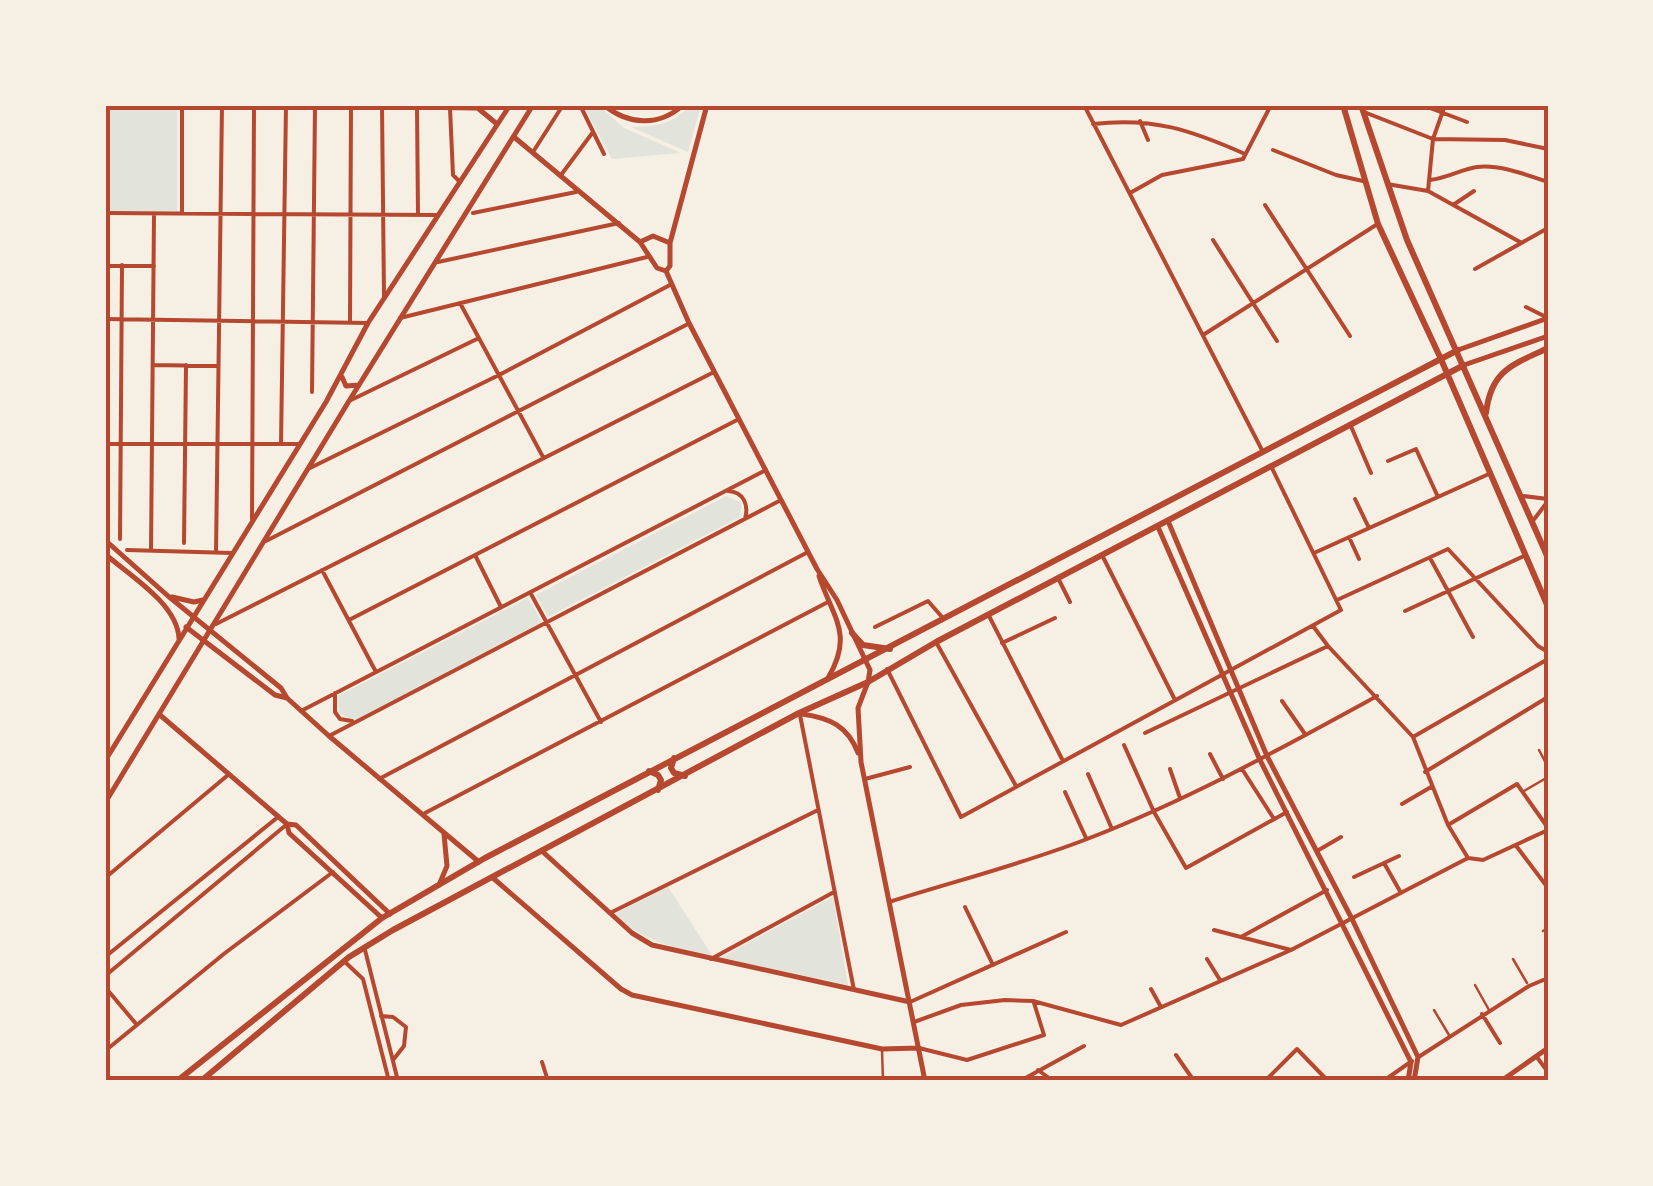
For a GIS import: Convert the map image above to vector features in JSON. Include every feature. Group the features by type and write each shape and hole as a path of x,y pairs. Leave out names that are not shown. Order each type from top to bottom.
{"main road":[{"path":"1343,105 1378,224 1447,372 1548,607"},
{"path":"1362,108 1407,240 1548,558"},
{"path":"1486,414 1488,394 1496,377 1548,348"},
{"path":"180,1080 386,916 478,862 1458,350"},
{"path":"201,1081 364,948 799,713 868,682 988,614 1464,365"},
{"path":"852,633 864,645 891,648"},
{"path":"674,757 672,768 679,776 685,776"},
{"path":"647,771 661,780 657,791"}],"street":[{"path":"182,105 182,214"},
{"path":"216,553 222,105"},
{"path":"252,518 256,105 476,106 498,124"},
{"path":"105,761 342,374 368,323 510,105"},
{"path":"105,803 533,105"},
{"path":"532,152 563,105"},
{"path":"580,105 604,154"},
{"path":"604,105 626,119 648,122 666,117 683,105"},
{"path":"666,270 706,105"},
{"path":"1084,105 1264,454"},
{"path":"1129,194 1162,176 1244,156 1271,105"},
{"path":"1422,105 1443,108 1467,122"},
{"path":"281,444 286,106"},
{"path":"312,392 315,106"},
{"path":"350,106 350,322"},
{"path":"382,106 384,298"},
{"path":"417,107 418,215"},
{"path":"450,107 453,175 459,181"},
{"path":"1362,108 1433,139 1505,140 1548,149"},
{"path":"1428,191 1433,139 1443,108"},
{"path":"1140,121 1148,140"},
{"path":"1093,124 1164,123 1244,156"},
{"path":"561,175 593,132"},
{"path":"514,137 619,223 640,242 657,268 666,270"},
{"path":"1273,150 1336,176 1364,181"},
{"path":"1430,180 1478,166 1548,182"},
{"path":"1387,184 1428,191 1520,242"},
{"path":"473,213 581,191"},
{"path":"1453,205 1474,191"},
{"path":"1265,205 1350,336"},
{"path":"105,214 438,215"},
{"path":"152,551 154,214"},
{"path":"438,262 619,223"},
{"path":"1203,335 1378,224"},
{"path":"1476,269 1548,228"},
{"path":"640,242 653,236 670,243"},
{"path":"1214,240 1277,341"},
{"path":"400,318 650,256"},
{"path":"120,539 122,265"},
{"path":"105,266 154,266"},
{"path":"666,270 689,323 866,662 870,674 858,708 861,762"},
{"path":"310,468 499,375 670,284"},
{"path":"460,303 543,458"},
{"path":"1526,307 1548,318"},
{"path":"1458,350 1548,318"},
{"path":"105,319 368,323"},
{"path":"266,541 689,323"},
{"path":"1508,330 1505,340 1514,346"},
{"path":"1464,365 1548,336"},
{"path":"349,401 479,338"},
{"path":"153,365 218,366"},
{"path":"184,543 186,366"},
{"path":"216,624 714,372"},
{"path":"342,374 346,386 360,385"},
{"path":"349,620 739,419"},
{"path":"1350,424 1371,473"},
{"path":"105,444 299,444"},
{"path":"1388,461 1416,449 1438,497"},
{"path":"887,670 961,817 1341,610 1271,466"},
{"path":"301,711 766,470"},
{"path":"1314,553 1491,473"},
{"path":"726,491 734,492 746,503 745,519"},
{"path":"1520,494 1548,500 1532,522"},
{"path":"1355,498 1370,528"},
{"path":"329,736 781,500"},
{"path":"1168,521 1287,812 1411,1062 1411,1081"},
{"path":"1158,527 1230,692 1317,851 1418,1057 1411,1081"},
{"path":"1349,537 1360,559"},
{"path":"105,540 282,688 287,698 329,736 478,862"},
{"path":"1336,600 1448,549 1548,652"},
{"path":"128,550 232,553"},
{"path":"379,778 808,552"},
{"path":"105,554 165,607 178,627 178,639"},
{"path":"1404,611 1526,554"},
{"path":"475,555 502,607"},
{"path":"1102,555 1176,700"},
{"path":"1430,558 1473,637"},
{"path":"817,569 840,624 842,642 825,683"},
{"path":"322,570 376,672"},
{"path":"1058,578 1070,602"},
{"path":"530,592 600,722"},
{"path":"168,596 182,601 203,600"},
{"path":"875,627 928,600 944,621"},
{"path":"425,814 830,602"},
{"path":"988,614 1063,762"},
{"path":"1002,643 1055,618"},
{"path":"186,626 275,695 287,698"},
{"path":"1312,626 1413,738 1448,826 1468,858"},
{"path":"936,642 1017,787"},
{"path":"1145,734 1328,646"},
{"path":"1413,738 1548,659"},
{"path":"335,693 335,712 347,722 357,722"},
{"path":"889,902 1086,840 1154,812 1377,696"},
{"path":"1425,772 1548,697"},
{"path":"1282,701 1306,735"},
{"path":"854,990 799,713 825,718 842,727 852,738 861,762 926,1081"},
{"path":"160,715 287,824 296,825 386,916"},
{"path":"1124,745 1154,812 1186,868 1287,812"},
{"path":"1210,754 1223,779"},
{"path":"865,780 910,767"},
{"path":"1170,769 1181,799"},
{"path":"1242,769 1274,820"},
{"path":"105,878 229,774"},
{"path":"1088,774 1112,829"},
{"path":"914,1022 961,1005 1005,1000 1033,1002 1121,1025 1291,950 1468,858 1483,860 1548,829 1517,784 1448,826"},
{"path":"1402,804 1431,786"},
{"path":"1065,792 1086,840"},
{"path":"610,914 818,810"},
{"path":"105,957 278,816"},
{"path":"287,824 289,833 386,916"},
{"path":"105,976 287,824"},
{"path":"439,885 447,866 444,831"},
{"path":"1317,851 1341,837"},
{"path":"1517,847 1548,888"},
{"path":"543,852 610,914 652,944 910,1002 1066,932"},
{"path":"1354,877 1399,856"},
{"path":"1384,863 1401,893"},
{"path":"105,1052 224,953 333,872"},
{"path":"492,878 626,992 882,1049 919,1048 968,1060 1044,1035 1033,1002"},
{"path":"1241,938 1327,890"},
{"path":"711,959 834,892"},
{"path":"965,907 993,965"},
{"path":"1214,930 1291,950"},
{"path":"364,948 398,1081"},
{"path":"1207,959 1222,982"},
{"path":"344,962 363,979 389,1081"},
{"path":"1389,1077 1482,1014 1548,978"},
{"path":"105,987 137,1025"},
{"path":"1151,989 1162,1008"},
{"path":"1482,1014 1500,1042"},
{"path":"381,1016 393,1018 406,1027 404,1046 392,1061"},
{"path":"1020,1081 1084,1046"},
{"path":"1501,1081 1548,1048"},
{"path":"1265,1081 1297,1049 1326,1080"},
{"path":"1176,1055 1194,1081"},
{"path":"1536,1056 1548,1072"},
{"path":"542,1062 548,1081"},
{"path":"1038,1070 1053,1081"}],"lane":[{"path":"1539,750 1548,767"},
{"path":"1523,792 1548,777"},
{"path":"1542,932 1548,928"},
{"path":"1512,959 1528,986"},
{"path":"1475,985 1489,1010"},
{"path":"1434,1010 1450,1036"},
{"path":"882,1049 883,1081"}],"shaded area":[{"path":"583,105 598,105 624,128 681,153 612,159"},
{"path":"690,105 701,105 688,152 631,127 664,123"},
{"path":"105,109 177,110 177,211 105,211"},
{"path":"726,496 742,503 740,517 548,617 536,595"},
{"path":"528,598 542,622 357,719 339,712 338,696"},
{"path":"668,887 712,955 648,938 614,914"},
{"path":"833,897 848,985 720,958"}]}
